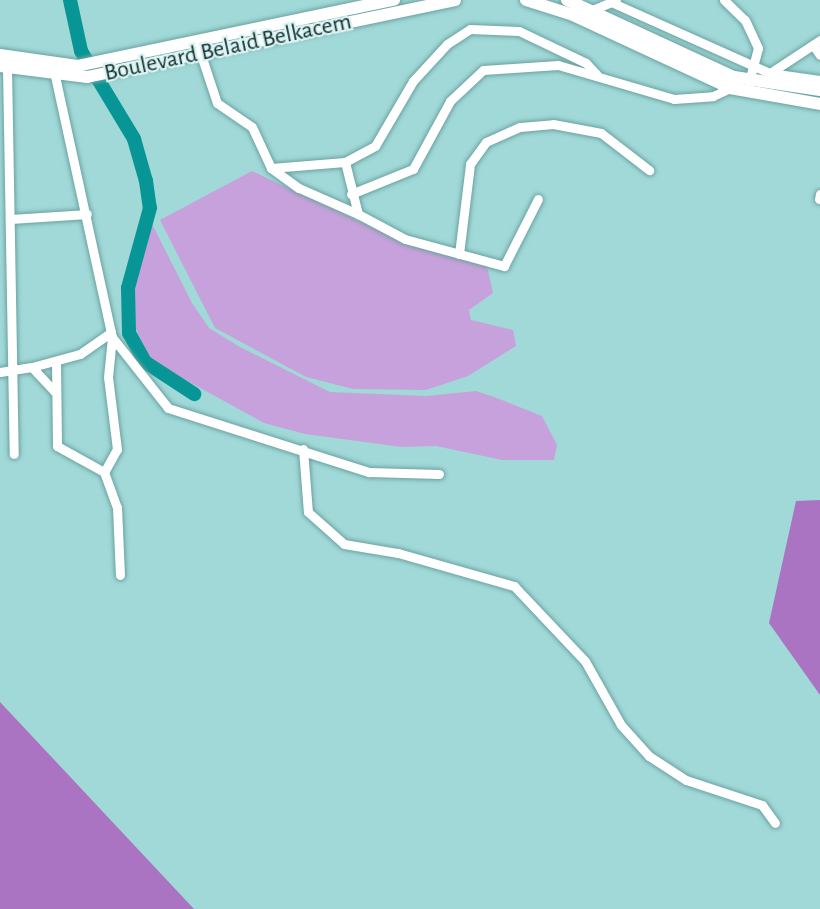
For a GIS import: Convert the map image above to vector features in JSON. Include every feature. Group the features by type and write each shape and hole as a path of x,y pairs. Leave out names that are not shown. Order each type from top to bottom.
{"main road":[{"name":"Boulevard Belaid Belkacem","path":"199,49 394,0"},
{"name":"Boulevard Belaid Belkacem","path":"4,67 55,76 92,72 455,0"},
{"path":"526,0 573,15 730,87 820,104"},
{"path":"567,0 749,81 820,90"},
{"name":"Boulevard Belaid Belkacem","path":"0,55 77,66 92,72"}],"street":[{"path":"724,0 745,20 758,48 755,66 749,81"},
{"path":"590,11 613,1 770,74 820,80"},
{"path":"271,168 345,162 375,146 413,81 447,44 470,29 519,31 586,63 597,75"},
{"path":"770,74 816,43 820,55"},
{"path":"199,49 217,103 252,127 271,168 299,188 358,214 405,239 504,266 538,199"},
{"path":"351,194 413,169 450,101 483,70 525,63 597,75 674,99 713,96 730,87"},
{"path":"4,67 4,127 11,215 11,369 14,454"},
{"path":"55,76 87,214 93,268 111,334 108,377 117,449 104,471"},
{"path":"459,254 470,165 486,142 520,127 553,124 601,134 649,170"},
{"path":"345,162 351,194 358,214"},
{"path":"0,212 11,215 87,214"},
{"path":"0,303 11,301"},
{"path":"0,372 56,362 111,334"},
{"path":"111,334 168,408 369,471 439,474"},
{"path":"56,362 57,446 104,471 117,507 120,575"},
{"path":"32,367 55,392"},
{"path":"303,449 308,512 344,544 398,553 514,586 585,661 621,725 650,756 686,780 762,805 775,823"}],"shaded area":[{"path":"252,171 410,245 486,262 493,293 469,310 471,320 513,330 516,346 468,376 426,390 353,389 306,377 215,328 160,220"},
{"path":"150,220 192,303 209,328 240,347 330,392 426,396 476,391 497,398 542,416 557,445 554,460 502,460 436,446 402,447 305,434 264,423 151,361 133,323 132,289"},
{"path":"820,500 820,695 769,623 796,501"},
{"path":"0,702 194,909 0,909"}],"waterway":[{"path":"70,0 81,51 134,139 146,181 150,208 128,288 129,333 145,362 194,394"}]}
